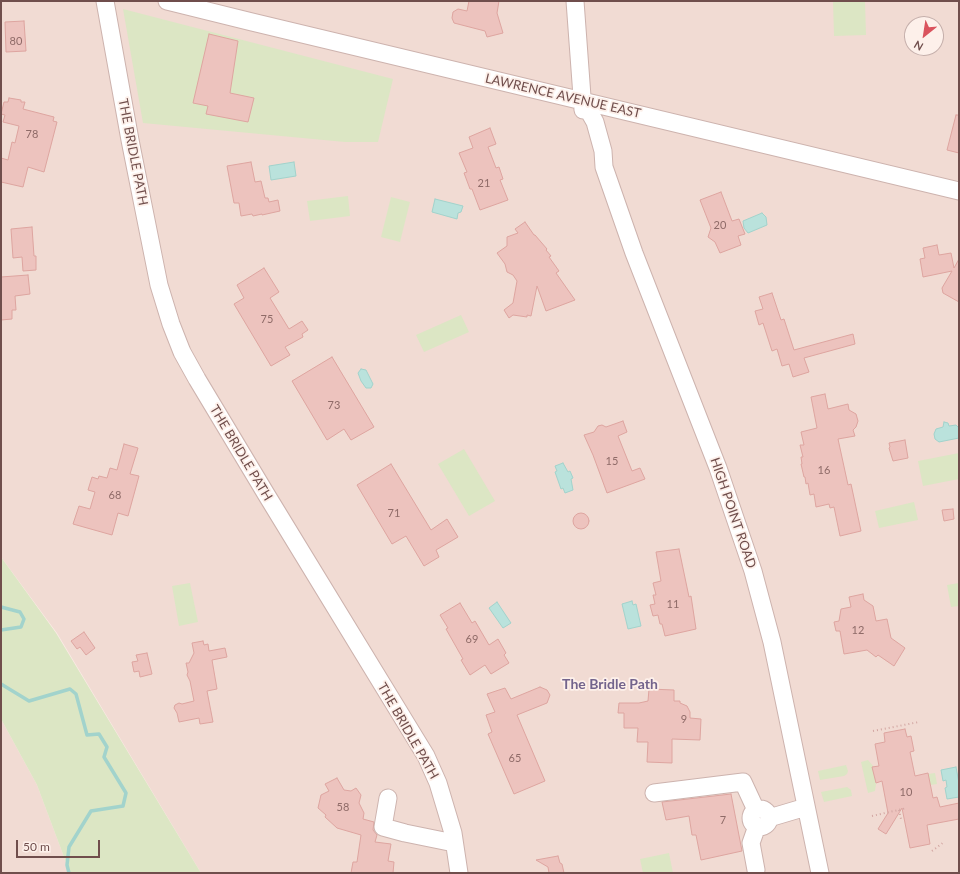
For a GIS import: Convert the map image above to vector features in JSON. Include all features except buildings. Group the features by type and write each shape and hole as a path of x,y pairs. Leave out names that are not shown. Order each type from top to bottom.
{"street":[{"name":"THE BRIDLE PATH","path":"105,1 130,140 159,284 171,324 182,352 196,379 426,756 438,783 454,843 460,873"},
{"name":"LAWRENCE AVENUE EAST","path":"167,1 959,191"},
{"name":"HIGH POINT ROAD","path":"575,1 575,22 583,101 596,122 603,151 604,166 634,253 718,468 753,571 772,642 820,873"},
{"path":"654,794 743,782 761,818 751,843 756,870"},
{"path":"388,798 383,827 454,843"},
{"path":"761,818 806,807"}],"path":[{"path":"873,732 919,722"},
{"path":"872,816 907,808"},
{"path":"899,810 901,819"},
{"path":"932,851 944,842"}],"shaded area":[{"path":"1,1 959,1 959,873 201,873 57,633 1,557"},
{"path":"1,719 37,785 70,873 1,873"}],"green space":[{"path":"833,1 865,1 866,35 834,36"},
{"path":"123,9 393,79 378,142 345,142 143,123"},
{"path":"348,196 350,216 310,221 307,201"},
{"path":"391,197 410,202 400,242 381,237"},
{"path":"461,315 469,332 424,352 416,335"},
{"path":"464,449 495,501 469,516 438,464"},
{"path":"959,453 959,479 923,486 918,461"},
{"path":"914,502 918,520 879,528 875,511"},
{"path":"1,557 56,633 201,873 70,873 37,785 1,719"},
{"path":"190,583 198,622 179,626 172,586"},
{"path":"959,583 959,606 951,607 947,585"},
{"path":"868,760 873,766 876,784 875,791 868,793 861,762"},
{"path":"846,765 848,771 844,776 820,780 818,771"},
{"path":"935,773 937,784 930,785 928,774"},
{"path":"847,787 851,790 852,796 824,802 821,792"},
{"path":"669,853 673,873 643,873 640,859"}],"water":[{"path":"294,162 296,176 271,180 269,166"},
{"path":"435,199 463,206 461,212 458,213 457,219 432,212"},
{"path":"762,213 766,217 767,225 748,233 744,228 743,221"},
{"path":"361,369 366,370 373,384 371,388 366,388 361,381 358,373"},
{"path":"944,422 948,423 949,426 956,425 959,428 959,438 939,442 935,439 934,434 936,429 943,427"},
{"path":"563,463 568,472 570,471 573,478 571,479 573,490 565,493 563,488 561,489 555,472 557,471 555,466"},
{"path":"632,601 633,605 636,604 641,626 628,629 622,604"},
{"path":"497,602 511,623 503,628 489,608"},
{"path":"956,767 959,783 959,797 947,799 945,788 947,787 946,780 943,781 941,770"}],"waterway":[{"path":"1,607 20,612 24,619 21,627 1,630"},
{"path":"1,684 29,701 70,689 76,694 87,735 99,734 107,747 104,757 126,793 123,806 91,811 69,847 67,865 69,873"}],"district":[{"name":"The Bridle Path","path":"610,684"}]}
